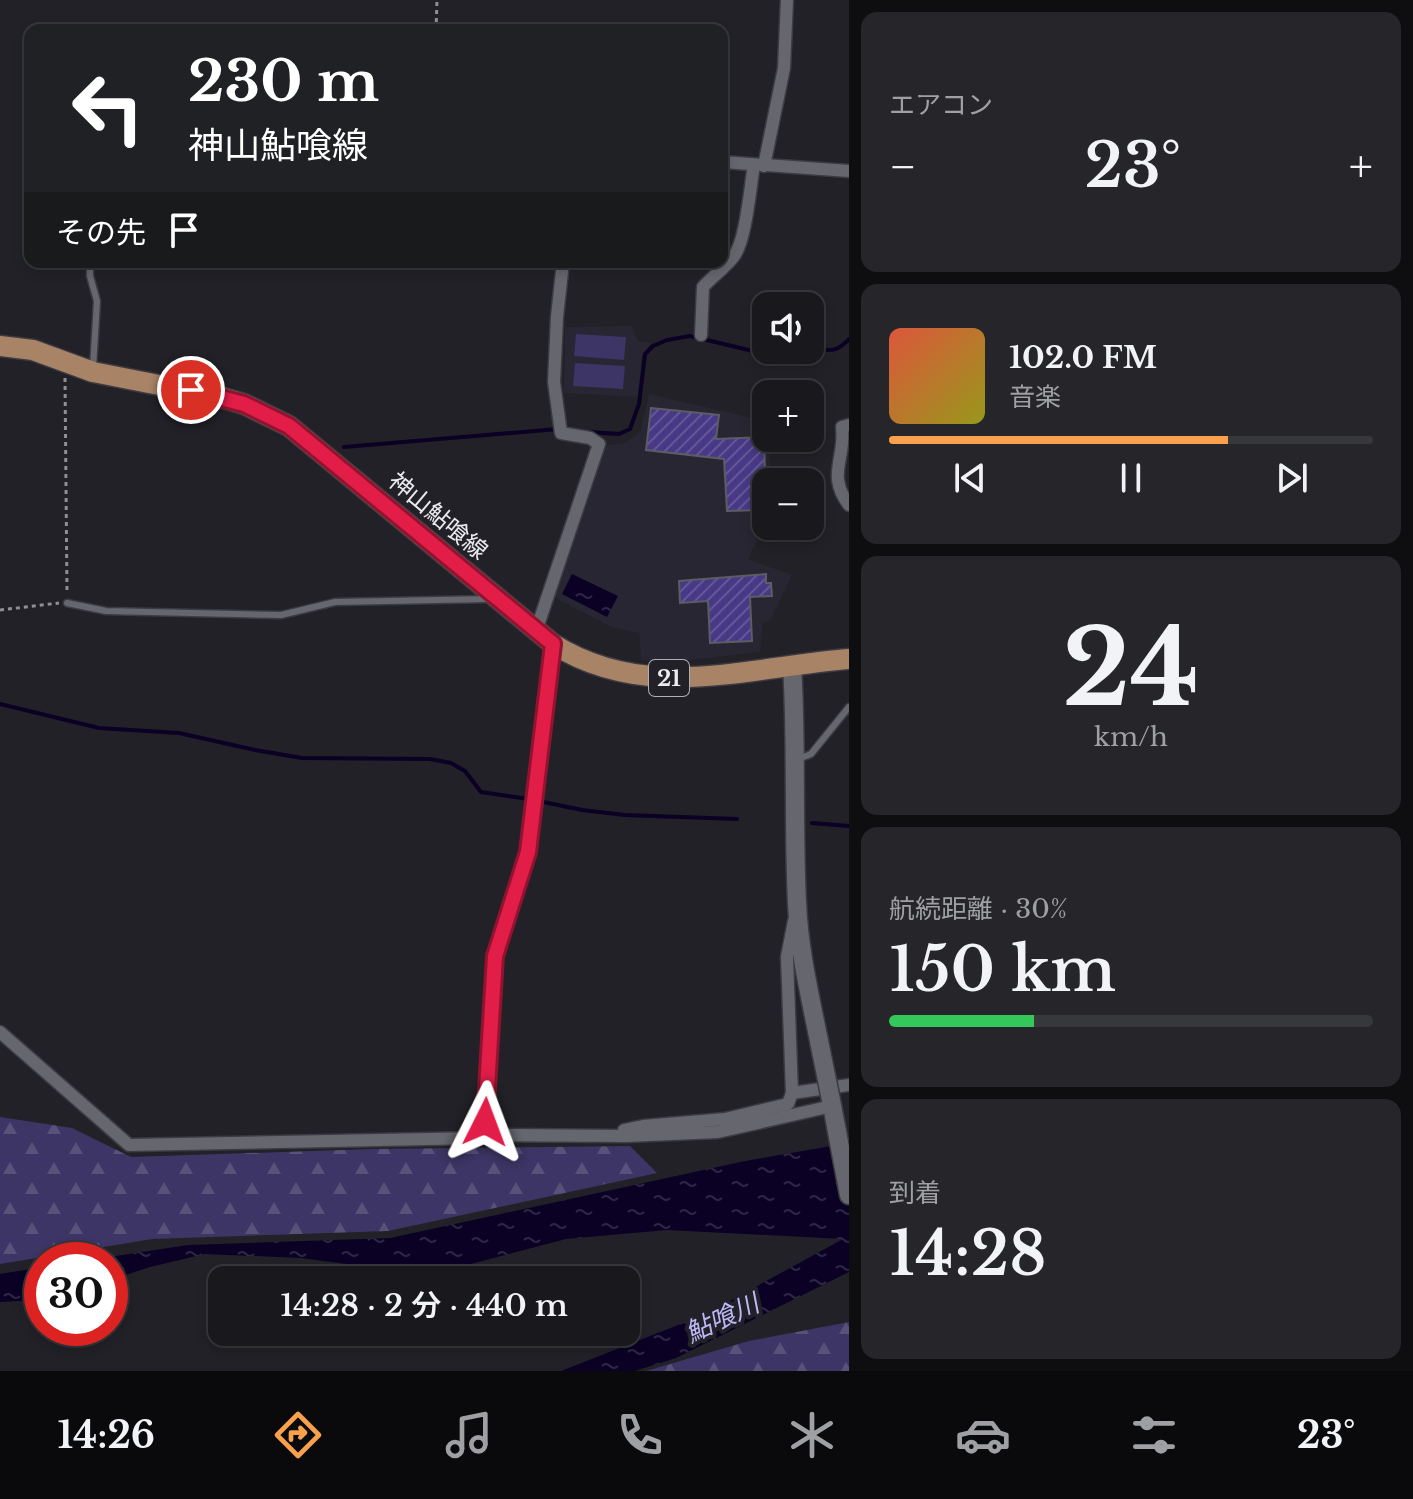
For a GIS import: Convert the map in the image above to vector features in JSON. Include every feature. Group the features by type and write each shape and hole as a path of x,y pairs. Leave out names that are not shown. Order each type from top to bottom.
{"main road":[{"name":"神山鮎喰線","path":"0,346 33,350 93,372 220,397 244,404 289,426 536,631 553,644 593,665 638,677 690,678 849,659"}],"street":[{"path":"728,263 745,234 744,220 762,162 784,68 787,0"},
{"path":"728,162 762,162 849,171"},
{"path":"536,631 599,444 590,438 561,433 560,429 554,382 562,268"},
{"path":"701,335 703,287 723,268"},
{"path":"849,425 842,427 844,439 836,479 849,505"},
{"path":"491,1135 485,1122 495,956 528,852 553,644"},
{"path":"792,665 797,906 802,952 849,1195"},
{"path":"617,1136 626,1129 725,1119 788,1104 792,1093 787,957 797,906"},
{"path":"0,1032 129,1145 718,1132 832,1105"},
{"path":"792,1093 849,1085"}],"lane":[{"path":"90,268 97,301 93,372"},
{"path":"67,603 106,611 281,615 335,602 497,599"},
{"path":"796,760 811,754 849,707"}],"path":[{"path":"436,24 437,0"},
{"path":"0,610 67,603 65,362"}],"shaded area":[{"path":"631,326 638,341 651,343 641,359 640,397 564,393 565,327"},
{"path":"649,394 752,418 752,452 769,452 770,468 752,468 752,540 757,540 748,559 792,575 770,621 763,622 760,652 689,660 641,660 639,633 611,627 552,596 597,459 608,445 625,443 640,432"}],"green space":[{"path":"576,334 626,337 624,360 574,356"},
{"path":"575,363 625,366 623,389 573,386"},
{"path":"0,1117 72,1128 131,1157 372,1149 630,1146 657,1173 388,1231 152,1239 128,1243 24,1242 24,1260 0,1264"},
{"path":"849,1322 849,1371 646,1371 749,1341"}],"water":[{"path":"572,574 618,596 607,617 562,594"},
{"name":"鮎喰川","path":"849,1143 849,1272 676,1358 635,1371 561,1371 625,1346 640,1346 640,1340 706,1314 843,1239 667,1230 566,1239 463,1266 361,1266 301,1258 205,1254 128,1274 128,1254 188,1245 390,1238 745,1161"},
{"path":"24,1270 24,1301 0,1302 0,1274"}],"building":[{"path":"651,408 719,415 716,439 752,438 752,452 764,452 765,468 752,468 752,510 727,511 724,459 646,450"},
{"path":"766,574 766,583 771,583 772,596 750,597 752,641 710,643 708,601 680,603 679,581"}],"waterway":[{"path":"590,432 619,434 630,429 639,404 645,354 653,346 690,336 752,351"},
{"path":"824,350 836,349 849,339"},
{"path":"344,447 558,429"},
{"path":"0,704 99,728 179,733 302,758 430,759 451,763 465,771 481,792 582,810 625,815 737,819"},
{"path":"812,823 849,826"}],"route":[{"path":"191,390 244,404 289,426 553,644 540,773 528,852 495,956 485,1122"}]}
